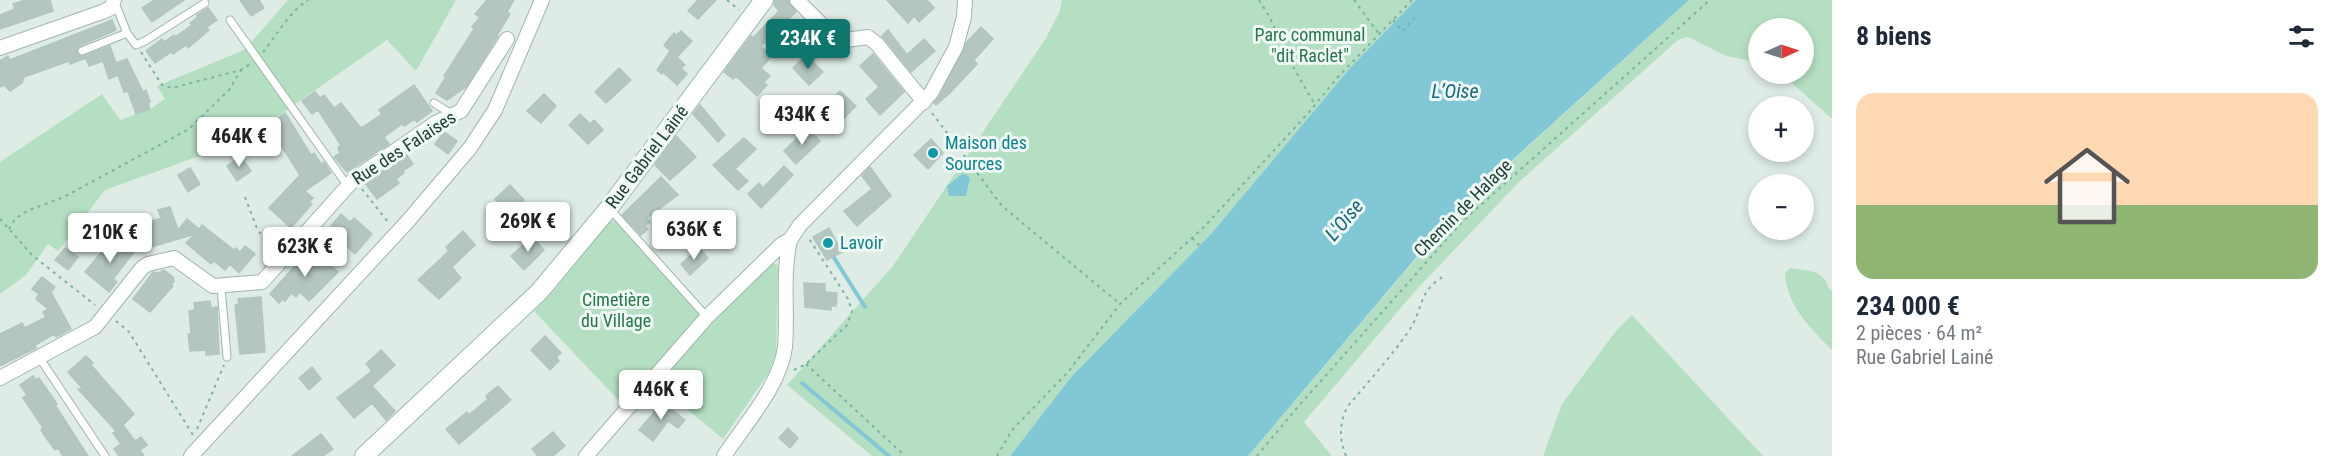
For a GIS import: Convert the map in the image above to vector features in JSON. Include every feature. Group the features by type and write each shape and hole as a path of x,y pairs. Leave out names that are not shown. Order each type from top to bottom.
{"street":[{"path":"191,456 397,234 470,148 487,124 542,0"},
{"name":"Rue Gabriel Lainé","path":"364,456 539,292 610,215 764,0"},
{"path":"797,0 838,41 868,37 877,44 924,102"},
{"path":"724,456 776,380 784,349 786,259 790,240 800,225 931,93 956,47 964,17 965,0"},
{"path":"0,48 102,12 113,2"},
{"name":"Rue des Falaises","path":"221,287 262,282 347,185 437,122 462,111 507,39"},
{"path":"586,456 707,317 782,244 790,240"},
{"path":"0,378 95,327 145,265 166,259 177,260 209,285 221,287"}],"lane":[{"path":"113,2 127,33 136,45 205,3"},
{"path":"230,20 347,185"},
{"path":"82,51 127,33"},
{"path":"434,103 453,115"},
{"path":"610,215 707,317"},
{"path":"310,226 341,252"},
{"path":"221,287 227,357"},
{"path":"39,357 105,456"}],"path":[{"path":"1258,0 1269,16 1291,63 1315,105"},
{"path":"1354,0 1379,34"},
{"path":"997,456 1012,430 1068,372 1120,304 1192,238 1315,105 1337,78 1412,0"},
{"name":"Chemin de Halage","path":"1257,456 1463,221 1710,0"},
{"path":"1393,20 1403,31 1415,17 1413,16"},
{"path":"136,45 162,85"},
{"path":"9,229 15,219 27,210 64,197 189,129 229,90 241,70"},
{"path":"924,102 1002,207 1120,304"},
{"path":"245,196 258,231 285,256"},
{"path":"369,198 397,234"},
{"path":"0,219 32,255 129,332 194,436 227,357"},
{"path":"776,380 806,364 847,325 852,311 848,299 800,225"},
{"path":"1192,238 1200,246"},
{"path":"1346,456 1341,430 1343,415 1407,333 1431,285 1446,275"},
{"path":"806,364 905,456"}],"green space":[{"path":"288,0 456,0 416,71 387,40 244,140 105,190 58,251 48,244 26,275 0,294 0,162 102,94 120,120 150,109 165,99 157,86 244,50"},
{"name":"Parc communal \"dit Raclet\"","path":"1062,0 1416,0 1350,68 1211,234 1072,376 1010,456 872,456 787,385 893,266 1046,38 1060,11"},
{"path":"1689,0 1832,0 1832,119 1814,103 1814,96 1806,96 1793,84 1814,84 1814,18 1748,18 1748,60 1726,56 1688,37 1678,40 1520,181 1417,289 1304,422 1332,456 1248,456 1453,215"},
{"name":"Cimetière du Village","path":"616,220 701,316 624,406 534,311 552,293 608,223"},
{"path":"771,262 778,265 776,353 770,371 723,439 656,383"},
{"path":"1790,268 1817,273 1832,291 1832,350 1808,325 1795,307 1785,274"},
{"path":"1632,315 1763,456 1543,456 1562,404 1615,332"}],"water":[{"name":"L’Oise","path":"1416,0 1689,0 1453,214 1248,456 1010,456 1072,376 1211,234 1350,68"},
{"path":"962,174 970,178 966,196 949,196 947,186"}],"building":[{"path":"26,0 50,0 53,11 0,29 0,15 15,9 13,4"},
{"path":"154,0 184,0 152,22 142,8"},
{"path":"240,0 259,0 264,8 251,16"},
{"path":"487,0 514,0 507,12 510,14 498,36 466,87 447,100 436,93 446,77 444,76 474,29 472,27 480,17 475,14"},
{"path":"698,0 716,0 698,19 688,11"},
{"path":"775,0 788,0 796,12 761,46 771,57 761,68 770,76 764,82 767,85 757,96 736,76 733,79 724,72 751,36 753,38 779,11 774,5"},
{"path":"887,0 927,0 934,8 919,22 914,16 908,23"},
{"path":"208,8 217,20 207,27 209,30 188,48 186,45 155,63 146,51 162,39 164,42 174,35 175,37 192,25 190,23 198,17 197,15"},
{"path":"112,20 116,30 79,46 77,54 84,56 110,46 116,63 127,59 143,92 146,90 150,109 136,114 128,91 124,92 118,75 109,79 103,61 89,66 86,58 70,64 69,61 24,77 22,83 10,91 4,85 0,87 0,61 8,56 10,60"},
{"path":"981,27 993,39 974,60 977,64 936,105 934,103 966,43"},
{"path":"888,30 907,55 924,39 935,51 911,72 882,36"},
{"path":"681,31 692,41 677,57 685,65 681,68 687,74 677,85 663,72 662,74 657,70 670,51 664,45 674,33 676,35"},
{"path":"873,54 904,92 880,115 866,99 879,87 860,66"},
{"path":"806,55 823,72 809,85 793,68"},
{"path":"619,68 631,80 606,103 595,92"},
{"path":"414,85 432,111 417,122 415,119 404,126 402,124 384,137 389,144 347,172 334,157 340,153 338,148 341,145 318,110 312,114 302,101 315,92 320,98 324,95 334,108 341,103 361,128 382,114 379,110"},
{"path":"840,91 856,106 838,124 822,109"},
{"path":"544,94 556,106 541,123 527,111"},
{"path":"700,105 725,135 718,142 693,114"},
{"path":"285,113 311,155 314,153 321,164 324,162 331,173 305,191 313,198 309,202 312,204 291,228 269,208 300,175 272,131 276,129 271,123"},
{"path":"580,114 590,124 594,120 603,130 588,144 569,125"},
{"path":"807,128 820,141 796,164 784,151"},
{"path":"444,132 457,141 448,154 435,144"},
{"path":"676,136 696,157 670,180 655,165"},
{"path":"744,138 756,149 735,169 748,181 738,190 713,165"},
{"path":"931,139 943,153 928,169 914,155"},
{"path":"406,154 413,164 396,179 399,183 377,199 365,183"},
{"path":"241,156 251,171 237,181 227,166"},
{"path":"784,166 793,175 761,208 748,194 759,183 763,188"},
{"path":"870,167 891,196 857,226 844,211 872,189 862,176"},
{"path":"190,168 200,184 188,192 178,175"},
{"path":"661,177 678,195 647,218 650,222 645,226 648,229 641,235 622,215"},
{"path":"510,185 524,200 510,214 495,199"},
{"path":"170,207 178,230 187,219 199,229 202,225 234,250 236,248 240,252 245,246 255,254 239,273 230,264 225,270 214,261 211,264 186,243 195,234 141,250 135,232 143,230 141,225 161,218 158,210"},
{"path":"341,214 350,222 354,218 372,234 355,254 332,233 335,230 331,226"},
{"path":"829,228 842,252 827,260 813,237"},
{"path":"463,231 475,245 452,267 461,278 439,299 418,280 449,251 446,247"},
{"path":"115,236 134,252 113,279 117,282 109,292 85,272"},
{"path":"532,237 544,250 524,270 511,256"},
{"path":"65,248 78,257 68,270 55,260"},
{"path":"699,248 708,258 690,275 681,264"},
{"path":"308,251 313,255 315,252 338,272 309,301 300,292 296,297 291,293 285,301 283,299 279,303 270,294"},
{"path":"164,270 173,277 174,281 171,285 173,286 150,312 133,299 153,272 159,273"},
{"path":"42,277 55,287 51,292 71,329 56,337 54,334 35,345 36,348 0,366 0,334 22,323 25,328 46,317 43,312 48,309 36,299 39,294 32,289"},
{"path":"804,283 825,284 825,292 837,293 836,306 831,306 831,310 805,307"},
{"path":"261,297 265,352 240,354 235,305 239,304 238,299"},
{"path":"210,301 211,308 217,307 219,354 206,355 206,350 190,351 189,311 195,310 194,303"},
{"path":"545,336 561,353 556,357 559,361 550,370 531,350"},
{"path":"381,350 395,365 372,386 395,411 386,420 372,403 354,418 337,398 372,371 366,364"},
{"path":"86,356 93,363 91,365 134,414 123,425 135,441 141,437 147,445 140,450 144,456 119,456 114,449 121,444 113,433 116,431 78,389 83,389 68,372"},
{"path":"312,367 321,379 309,390 299,378"},
{"path":"33,376 36,380 39,378 57,404 55,405 88,456 63,456 58,448 55,450 44,435 41,430 43,428 23,398 27,395 20,385"},
{"path":"498,386 511,400 459,444 446,429 467,412 469,415 488,399 486,396"},
{"path":"663,402 685,420 678,428 668,421 653,441 639,430"},
{"path":"788,428 798,438 790,448 779,438"},
{"path":"553,432 565,446 553,456 538,456 532,449"},
{"path":"321,434 333,449 323,456 292,456"}],"waterway":[{"path":"833,256 865,307"},
{"path":"802,383 889,456"}],"place":[{"name":"Maison des Sources","path":"933,153"},
{"name":"Lavoir","path":"828,243"}],"water label":[{"name":"L'Oise","path":"1344,220"}]}
